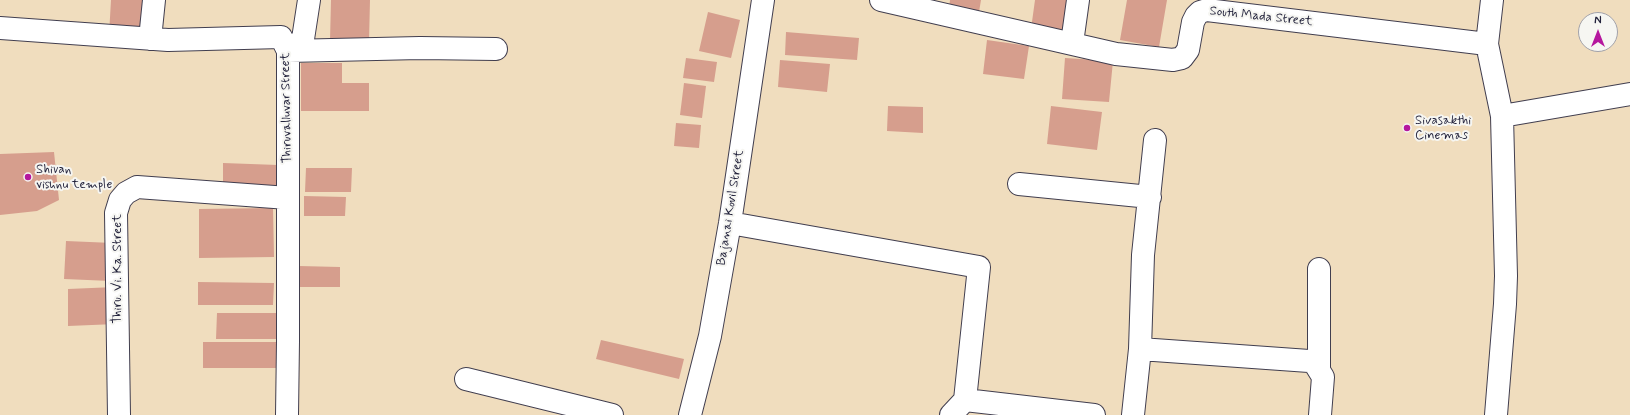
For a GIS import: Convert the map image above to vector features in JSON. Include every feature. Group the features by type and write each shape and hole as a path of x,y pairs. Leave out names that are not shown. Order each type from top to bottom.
{"street":[{"path":"150,39 154,0"},
{"path":"288,50 304,39 309,0"},
{"name":"Bajanai Kovil Street","path":"690,415 710,336 730,223 763,0"},
{"name":"South Mada Street","path":"881,0 1116,54 1173,60 1182,58 1188,50 1196,16 1200,12 1207,10 1487,44"},
{"path":"1072,43 1078,0"},
{"path":"1492,0 1487,44 1502,116 1505,304 1496,415"},
{"name":"Thiruvalluvar Street","path":"0,28 168,40 281,37 288,50 287,415"},
{"path":"288,50 420,48 496,49"},
{"path":"1502,116 1630,94"},
{"path":"1133,415 1140,349 1143,255 1150,198 1154,140"},
{"path":"1019,184 1150,198"},
{"name":"Thiru. Vi. Ka. Street","path":"119,415 116,213 120,200 126,193 137,187 288,198"},
{"path":"730,223 979,267 958,408 1094,415"},
{"path":"1319,270 1319,369"},
{"path":"1140,349 1309,361 1315,364 1323,378 1320,415"},
{"path":"466,379 612,415"}],"building":[{"path":"111,0 147,0 145,36 109,35"},
{"path":"331,0 370,0 369,42 330,41"},
{"path":"950,0 981,0 979,12 949,8"},
{"path":"1035,0 1073,0 1068,35 1031,29"},
{"path":"1127,0 1167,0 1159,47 1120,40"},
{"path":"708,12 740,20 731,58 699,51"},
{"path":"786,32 859,38 857,60 785,55"},
{"path":"987,40 1029,46 1024,79 983,74"},
{"path":"686,58 717,62 714,82 683,78"},
{"path":"1065,58 1113,61 1109,102 1062,99"},
{"path":"780,60 830,64 827,92 778,87"},
{"path":"301,63 342,63 342,83 369,83 369,111 301,111"},
{"path":"684,83 706,86 702,118 680,115"},
{"path":"888,106 923,107 923,133 887,131"},
{"path":"1051,106 1102,112 1097,150 1047,144"},
{"path":"676,123 701,125 699,148 674,146"},
{"name":"Shivan vishnu temple","path":"54,152 59,200 37,211 0,215 0,154"},
{"path":"223,163 278,165 276,194 223,192"},
{"path":"306,168 352,168 351,192 305,192"},
{"path":"304,196 346,197 345,216 304,216"},
{"path":"273,208 274,257 199,258 199,209"},
{"path":"66,241 113,243 111,281 64,279"},
{"path":"299,266 340,267 340,287 298,287"},
{"path":"198,282 274,283 273,305 198,305"},
{"path":"115,287 116,324 68,326 68,289"},
{"path":"217,313 279,313 279,339 216,339"},
{"path":"601,340 684,359 679,379 596,359"},
{"path":"203,342 276,342 276,368 203,368"}],"place":[{"name":"Sivasakthi Cinemas","path":"1407,128"},
{"name":"Shivan vishnu temple","path":"28,177"}]}
